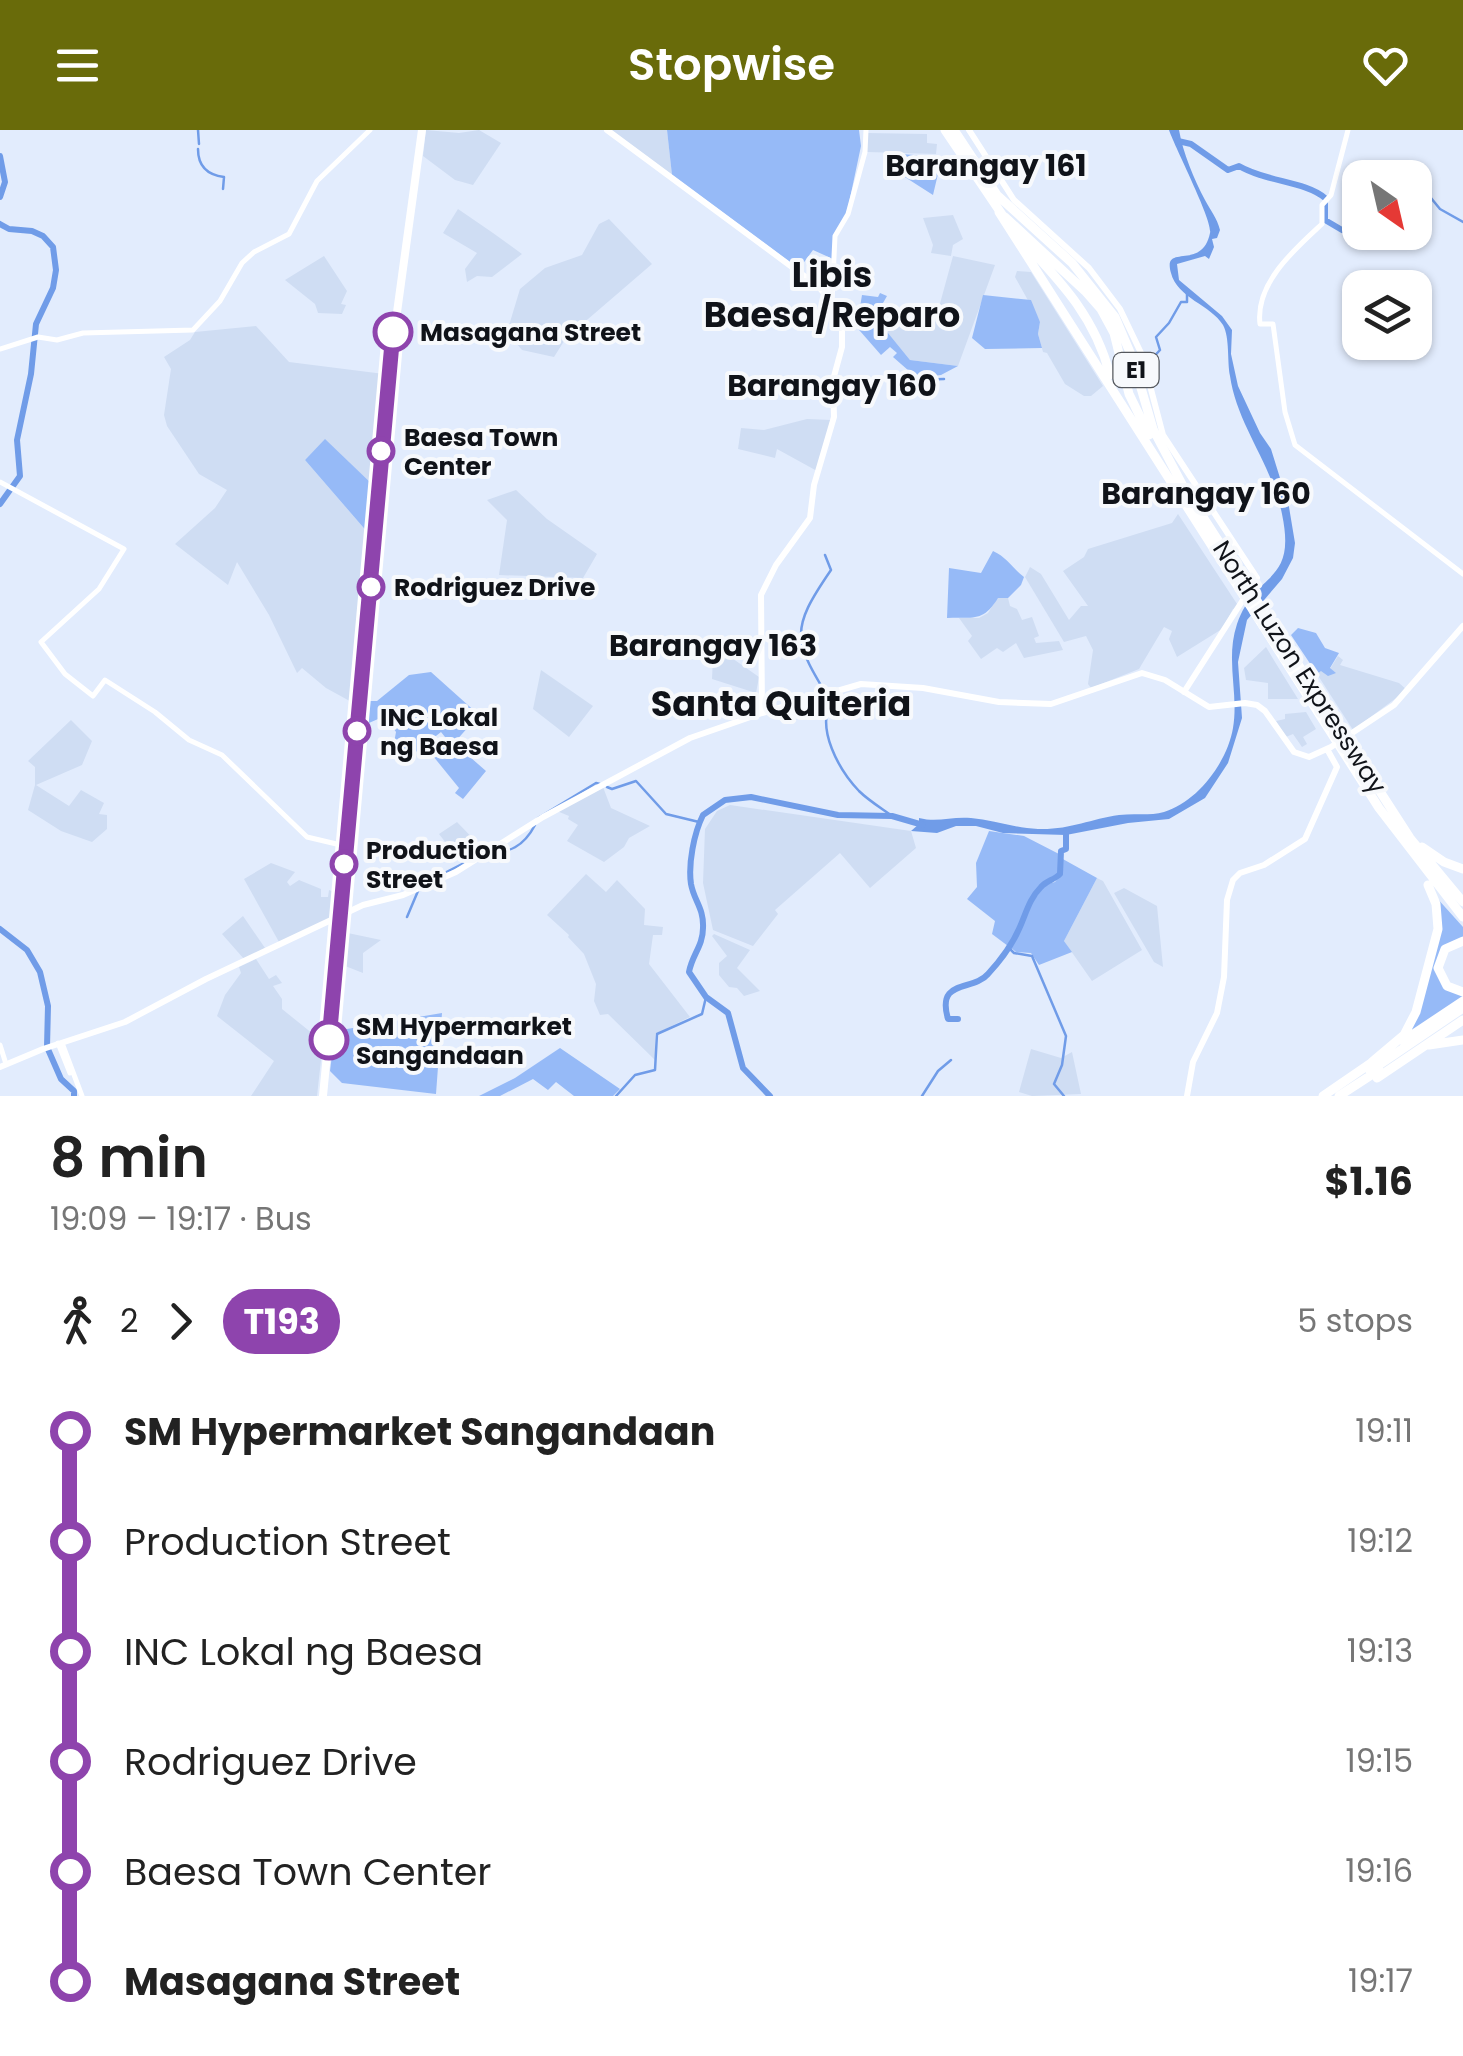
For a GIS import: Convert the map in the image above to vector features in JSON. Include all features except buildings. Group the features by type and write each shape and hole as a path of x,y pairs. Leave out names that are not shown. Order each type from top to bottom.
{"highway":[{"name":"North Luzon Expressway","path":"945,130 1177,490 1410,838 1460,898"},
{"name":"North Luzon Expressway","path":"957,130 997,194 1080,271 1115,317 1166,457 1235,574"},
{"name":"North Luzon Expressway","path":"1000,212 1101,309 1114,332 1134,404 1177,490"},
{"name":"North Luzon Expressway","path":"1262,616 1397,835 1463,921"},
{"path":"1327,1096 1404,1035 1416,1012 1438,929 1436,904 1397,835"},
{"path":"1410,838 1438,859 1463,868"},
{"path":"1428,885 1463,921"},
{"path":"1463,941 1445,949 1438,968 1447,986 1463,992"},
{"path":"1372,1062 1463,1011"},
{"path":"1409,1056 1463,1011"},
{"path":"1327,1096 1463,1011"},
{"path":"1342,1096 1463,1011"},
{"path":"1342,1096 1435,1043 1463,1040"}],"main road":[{"path":"323,1096 392,340 422,130"},
{"path":"607,130 800,272 840,309 842,328 833,380 834,418 814,485 810,518 776,564 760,595 762,712"},
{"path":"969,130 1014,200 1089,268 1120,309 1147,369 1163,435 1257,578 1184,692"},
{"path":"3,1066 43,1048 128,1021 206,978 364,904 402,895 456,872 543,817 690,738 762,712 869,683 998,702 1052,704 1142,673 1206,706 1244,702 1262,708 1298,754 1313,756 1354,732 1408,692 1463,626"},
{"path":"1187,1096 1193,1062 1218,1014 1227,900 1237,876 1304,841 1337,766 1329,748"},
{"path":"327,924 338,929"}],"street":[{"path":"0,349 38,337 57,340 84,333 193,330 220,301 242,263 254,252 289,234 317,181 370,130"},
{"path":"832,300 835,236 848,214 866,148 866,130"},
{"path":"1348,130 1330,195 1322,204 1322,224 1286,256 1259,306 1260,324 1273,323 1289,432 1304,455 1463,574"},
{"path":"0,482 124,549 99,589 40,642 65,674 93,696 106,680 156,712 189,740 222,755 308,837 346,846"},
{"path":"59,1043 80,1096"},
{"path":"0,1045 3,1066"}],"shaded area":[{"path":"426,130 479,130 501,143 473,185 455,180 423,156"},
{"path":"611,130 667,130 672,175"},
{"path":"667,130 859,130 861,146 846,217 834,236 833,259 813,250 799,269 672,175"},
{"path":"1169,130 1179,130 1193,175 1220,230 1217,238 1212,239 1214,247 1209,259 1205,256 1177,264 1179,280 1222,316 1232,330 1231,354 1238,386 1271,449 1289,507 1295,543 1293,558 1282,579 1247,620 1238,662 1242,718 1228,763 1205,798 1169,819 1066,835 1003,833 976,826 956,826 937,833 911,831 919,824 919,818 971,818 1049,829 1119,815 1164,812 1199,790 1230,741 1234,715 1232,651 1237,624 1245,606 1279,566 1285,537 1271,478 1234,394 1223,325 1180,289 1171,273 1172,259 1199,251 1210,233"},
{"path":"867,133 927,134 927,143 937,144 936,154 867,152"},
{"path":"887,153 942,157 933,195 886,165"},
{"path":"458,209 522,254 492,277 477,276 467,282 465,269 477,253 443,233"},
{"path":"953,215 963,239 953,245 951,256 931,253 933,245 923,218"},
{"path":"609,219 652,264 566,338 554,357 522,350 507,332 520,289 545,268 582,255 599,224"},
{"path":"324,256 347,291 341,304 346,305 342,314 318,313 315,304 285,280"},
{"path":"953,256 995,265 958,366 910,360 874,316 878,310 933,329"},
{"path":"1017,271 1031,272 1103,386 1091,396 1065,384 1043,352 1038,334 1040,322 1015,277"},
{"path":"880,293 887,296 875,317 910,360 958,366 941,375 917,378 893,357 897,353 890,347 881,355 853,323 858,319 862,295 878,297"},
{"path":"983,295 1031,300 1040,322 1042,348 985,349 972,338"},
{"path":"256,326 289,362 384,374 373,485 325,440 305,460 369,534 357,705 326,688 302,668 297,673 237,562 228,585 175,544 215,508 227,490 199,474 167,426 164,415 171,369 164,357 190,340 195,332"},
{"path":"807,419 832,420 817,471 777,449 775,458 738,449 741,428 764,430"},
{"path":"325,439 373,485 369,534 305,460"},
{"path":"516,490 547,519 597,554 583,578 499,575 507,520 487,500"},
{"path":"1178,514 1239,607 1233,609 1222,629 1177,657 1169,639 1172,631 1164,627 1139,669 1091,688 1088,684 1093,650 1086,636 1064,642 1025,577 1030,567 1041,574 1069,620 1081,606 1088,606 1063,571 1084,557 1088,549 1172,523"},
{"path":"993,551 1024,577 1021,585 1008,598 998,598 983,615 947,618 949,568 981,573"},
{"path":"998,597 1008,598 1022,620 1032,617 1039,636 1034,638 1036,643 1059,641 1063,650 1024,658 1016,643 1003,652 997,648 981,659 959,618 979,618 988,613"},
{"path":"1298,628 1316,633 1325,648 1339,653 1330,668 1336,673 1317,674 1291,635"},
{"path":"1266,647 1298,699 1268,699 1268,683 1246,680 1244,668"},
{"path":"719,649 759,677 756,693 712,679 713,658"},
{"path":"1338,656 1343,660 1340,665 1399,683 1407,690 1353,730 1317,674 1322,670 1335,673 1330,669"},
{"path":"541,670 593,706 569,737 533,709"},
{"path":"431,672 479,715 454,743 486,771 463,799 455,793 459,788 433,756 449,742 441,732 412,755 394,743 396,732 385,716 362,726 365,701 377,701 409,675"},
{"path":"1306,712 1316,729 1303,737 1307,744 1302,747 1293,734 1286,737 1276,721 1285,719 1285,714"},
{"path":"71,720 92,741 82,765 36,785 69,806 81,790 104,803 99,814 107,815 107,829 92,842 61,831 28,810 35,767 28,761"},
{"path":"603,787 611,808 650,826 629,838 624,847 604,862 567,841 578,825 557,811"},
{"path":"730,805 911,831 916,848 870,888 840,853 775,910 778,914 753,946 713,930 703,883 705,829 717,811"},
{"path":"457,822 485,851 463,865 439,834"},
{"path":"989,831 1024,836 1059,854 1059,873 1034,894 1025,912 1045,885 1055,882 1061,874 1061,858 1097,878 1064,941 1072,952 1039,965 1031,953 1016,952 1010,947 1024,915 1008,946 992,934 995,921 967,899 977,887 976,863"},
{"path":"271,863 295,872 287,882 290,886 299,880 321,889 321,897 328,897 329,890 338,894 336,917 279,942 244,879"},
{"path":"586,874 606,892 617,880 645,909 644,925 663,927 662,935 653,935 649,964 690,1017 655,1034 655,1060 608,1014 600,1015 594,1001 596,984 584,954 547,915"},
{"path":"1097,878 1103,881 1142,950 1092,981 1064,941"},
{"path":"1124,888 1157,906 1163,967 1154,962 1114,893"},
{"path":"1436,897 1463,927 1463,940 1451,943 1438,975 1463,993 1463,999 1407,1034 1438,942"},
{"path":"243,916 265,948 244,959 222,934"},
{"path":"343,932 381,940 363,953 363,973 340,964"},
{"path":"714,934 750,950 737,968 760,991 744,996 719,975 719,963 727,956"},
{"path":"256,959 269,979 276,975 282,983 273,986 282,999 282,1009 323,1042 317,1096 251,1096 274,1061 217,1016 225,995 241,973 239,967"},
{"path":"442,1013 436,1094 342,1083 330,1071 335,1031"},
{"path":"560,1048 620,1089 613,1096 574,1096 556,1082 548,1090 533,1079 500,1096 479,1096 515,1078"},
{"path":"1031,1049 1061,1058 1072,1052 1081,1094 1032,1096 1019,1092"}],"waterway":[{"path":"198,130 199,144"},
{"path":"1178,141 1191,144 1228,170 1239,166 1307,188 1325,198"},
{"path":"198,149 205,169 224,177 223,189"},
{"path":"0,156 5,182 0,197"},
{"path":"1432,199 1440,209 1463,222"},
{"path":"1325,204 1325,220 1342,230"},
{"path":"0,224 43,236 53,247 56,270 53,288 36,324 31,374 17,440 20,476 0,504"},
{"path":"1149,362 1160,350 1156,337 1181,302 1187,302 1187,292"},
{"path":"914,380 944,379"},
{"path":"903,380 909,380"},
{"path":"825,555 831,570 803,622 803,649 831,702 826,724 837,761 859,791 892,816"},
{"path":"607,787 636,781 666,814 699,822"},
{"path":"538,818 600,784"},
{"path":"770,1096 743,1068 728,1013 706,997 689,972 703,934 702,915 690,876 692,849 703,815 725,800 751,797 838,815 892,816 923,825"},
{"path":"486,856 515,847 535,825"},
{"path":"958,1019 948,1019 947,997 951,991 981,979 1005,953 1033,897 1060,874 1066,831"},
{"path":"427,882 464,863"},
{"path":"407,917 418,891"},
{"path":"0,929 27,950 40,972 48,1006 47,1047 61,1079 74,1091 74,1096"},
{"path":"1009,948 1014,953 1032,956 1066,1036 1062,1065 1054,1084 1064,1096"},
{"path":"616,1096 635,1075 655,1070 657,1034 702,1014 706,997"},
{"path":"922,1096 938,1071 951,1060"}],"bus line":[{"name":"T193","path":"329,1040 393,332"}],"place":[{"name":"Masagana Street","path":"393,332"},
{"name":"Baesa Town Center","path":"381,451"},
{"name":"Rodriguez Drive","path":"371,587"},
{"name":"INC Lokal ng Baesa","path":"357,731"},
{"name":"Production Street","path":"344,864"},
{"name":"SM Hypermarket Sangandaan","path":"329,1040"}],"district":[{"name":"Barangay 161","path":"986,166"},
{"name":"Libis Baesa/Reparo","path":"832,295"},
{"name":"Barangay 160","path":"832,386"},
{"name":"Barangay 160","path":"1206,494"},
{"name":"Barangay 163","path":"713,646"},
{"name":"Santa Quiteria","path":"781,704"}]}
